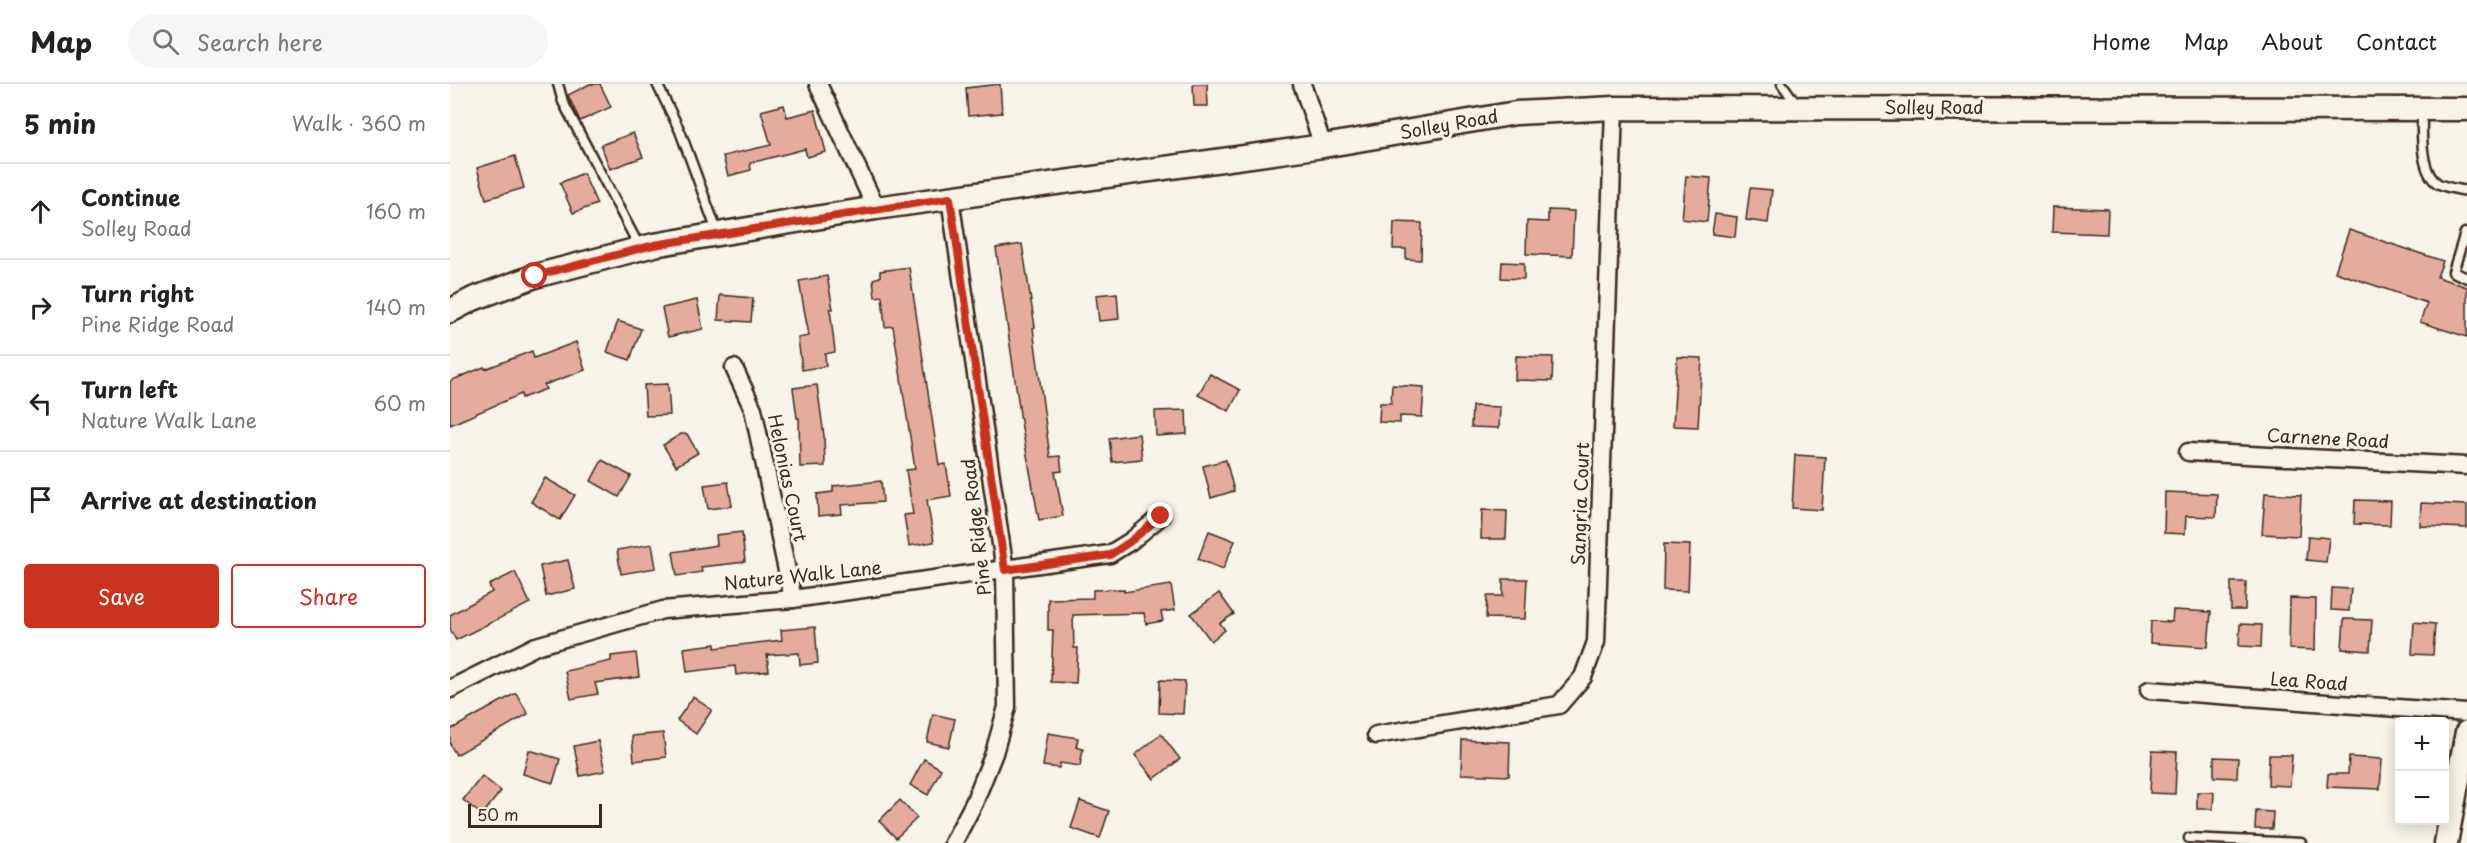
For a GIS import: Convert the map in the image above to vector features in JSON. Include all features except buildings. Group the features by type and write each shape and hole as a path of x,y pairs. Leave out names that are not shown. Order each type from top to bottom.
{"main road":[{"name":"Solley Road","path":"450,311 473,299 535,276 640,249 718,234 876,208 1323,146 1516,113 1614,108 2467,109"},
{"path":"2446,843 2464,767 2467,732"}],"street":[{"path":"818,84 876,208"},
{"path":"1302,84 1323,146"},
{"name":"Sangria Court","path":"1376,735 1559,705 1583,677 1596,642 1614,108"},
{"name":"Pine Ridge Road","path":"950,198 1005,570 1007,706 994,753 974,803 953,843"},
{"name":"Helonias Court","path":"734,369 753,409 793,599"},
{"name":"Carnene Road","path":"2188,452 2467,466"},
{"name":"Nature Walk Lane","path":"450,688 536,646 663,610 793,599 1110,555 1161,516"},
{"name":"Lea Road","path":"2149,690 2467,713"}],"lane":[{"path":"558,84 563,102 640,249"},
{"path":"657,84 680,131 718,234"},
{"path":"1782,84 1798,108"},
{"path":"2422,109 2422,148 2430,176 2438,183 2467,191"},
{"path":"2466,231 2453,272 2467,278"},
{"path":"2189,838 2301,843"}],"route":[{"path":"535,276 654,245 950,198 1005,570 1110,555 1161,516"}]}
